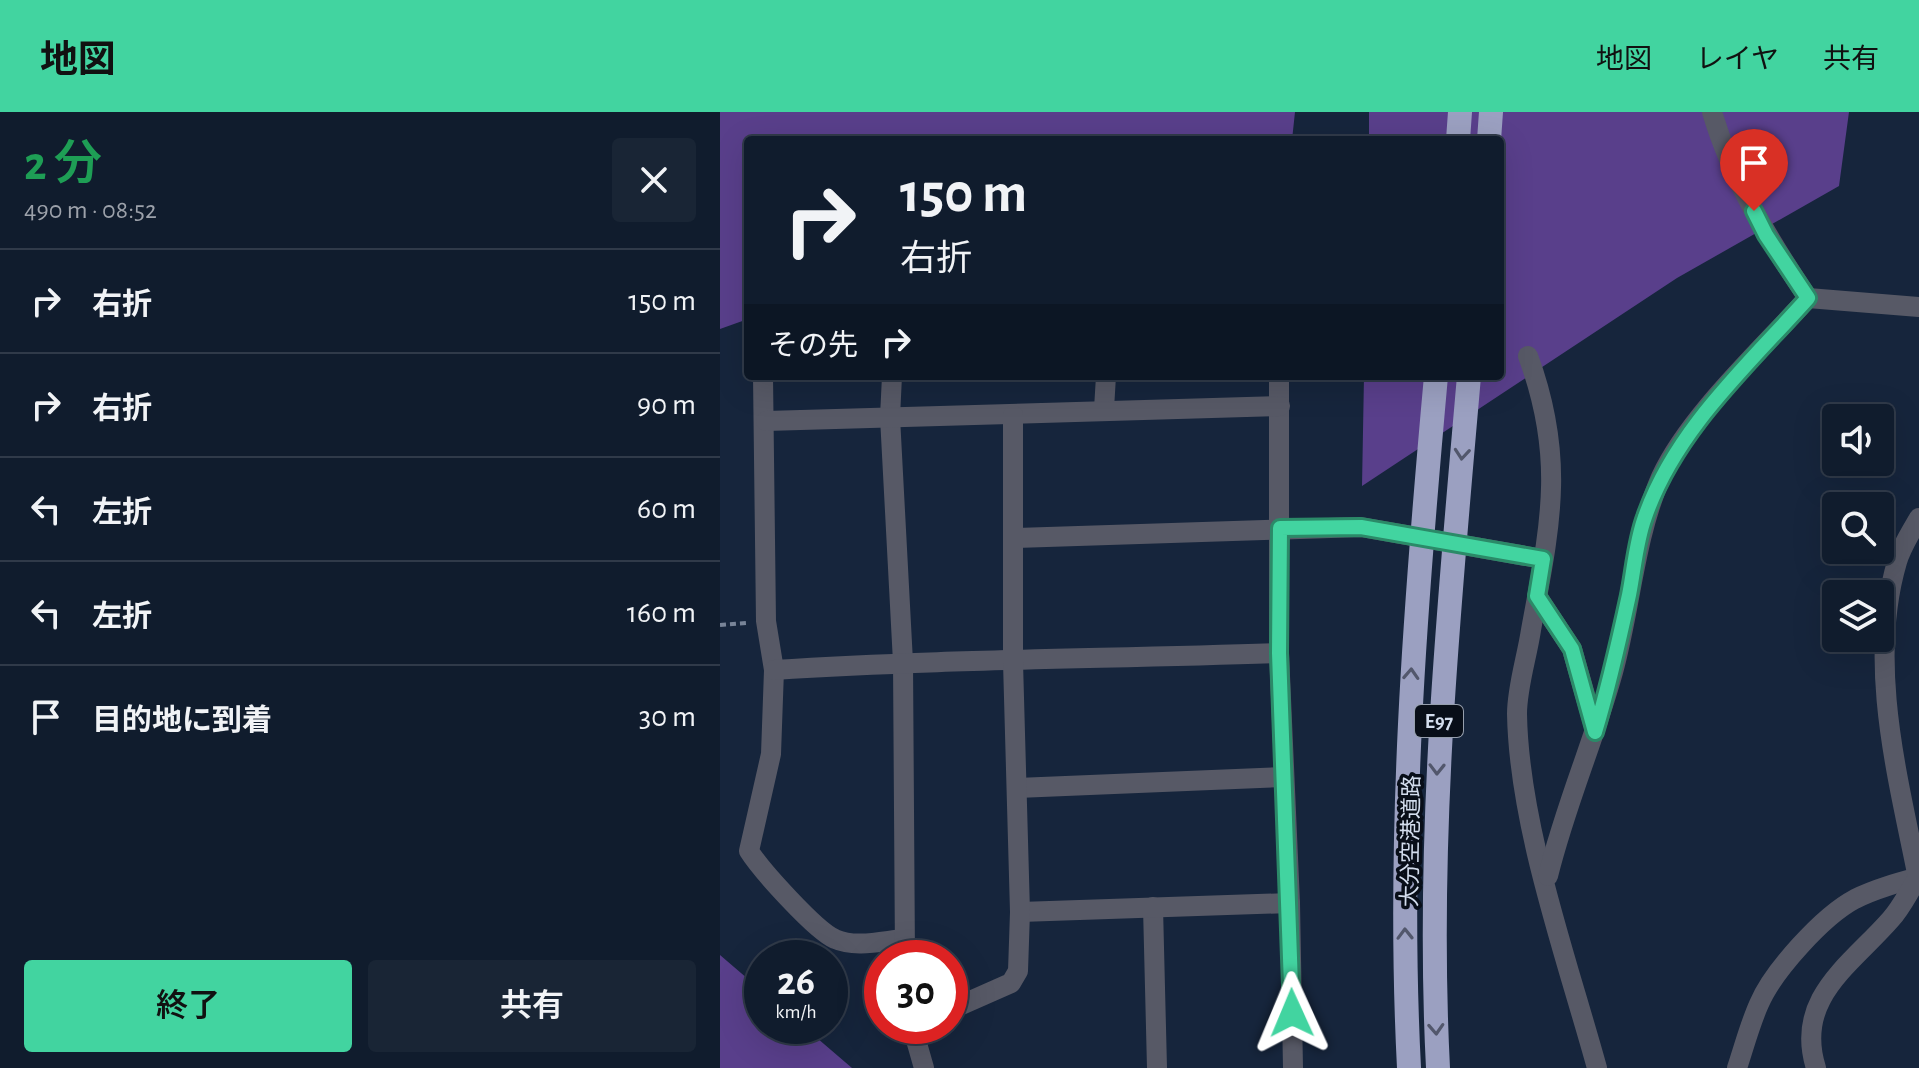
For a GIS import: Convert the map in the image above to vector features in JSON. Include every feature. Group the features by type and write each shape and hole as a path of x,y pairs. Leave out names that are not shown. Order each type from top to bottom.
{"highway":[{"path":"1458,136 1460,112"},
{"path":"1489,136 1491,112"},
{"name":"大分空港道路","path":"1409,1068 1405,862 1407,743 1415,602 1436,380"},
{"name":"大分空港道路","path":"1438,1068 1435,995 1438,743 1469,380"}],"street":[{"path":"1712,112 1721,142 1766,235 1808,298"},
{"path":"1808,298 1919,307"},
{"path":"1546,882 1565,813 1614,671 1645,517 1662,477 1682,443 1724,390 1808,298"},
{"path":"1528,356 1543,396 1554,460 1543,559 1517,711 1530,813 1597,1068"},
{"path":"763,380 766,621 774,670 771,754 749,851 759,868 833,939 864,945"},
{"path":"892,380 890,417 903,662 904,940"},
{"path":"1104,409 1106,380"},
{"path":"1279,380 1279,653 1290,903 1293,1068"},
{"path":"766,421 1280,406"},
{"path":"968,1002 1011,983 1018,971 1020,912 1013,662 1013,415"},
{"path":"1816,1068 1808,1030 1819,1006 1836,975 1894,916 1918,878 1894,746 1885,617 1897,560 1919,518"},
{"path":"1013,538 1361,527 1543,559"},
{"path":"1537,596 1572,649 1595,732"},
{"path":"774,670 903,662 1013,662 1279,653"},
{"path":"1017,788 1284,777"},
{"path":"1737,1068 1760,1002 1779,973 1818,929 1851,901 1918,878"},
{"path":"1020,912 1290,903"},
{"path":"1153,907 1157,1068"},
{"path":"918,1044 924,1068"}],"path":[{"path":"720,625 766,621"}],"shaded area":[{"path":"720,112 1295,112 1292,136 744,136 744,320 720,329"},
{"path":"1369,112 1849,112 1839,186 1677,278 1362,486 1364,380 1504,380 1504,136 1369,136"},
{"path":"720,955 744,976 744,1044 824,1044 852,1068 720,1068"}],"route":[{"path":"1292,1013 1279,653 1280,528 1361,527 1543,559 1537,596 1572,649 1595,732 1614,671 1645,517 1662,477 1682,443 1724,390 1808,298 1766,235 1754,211"}]}
